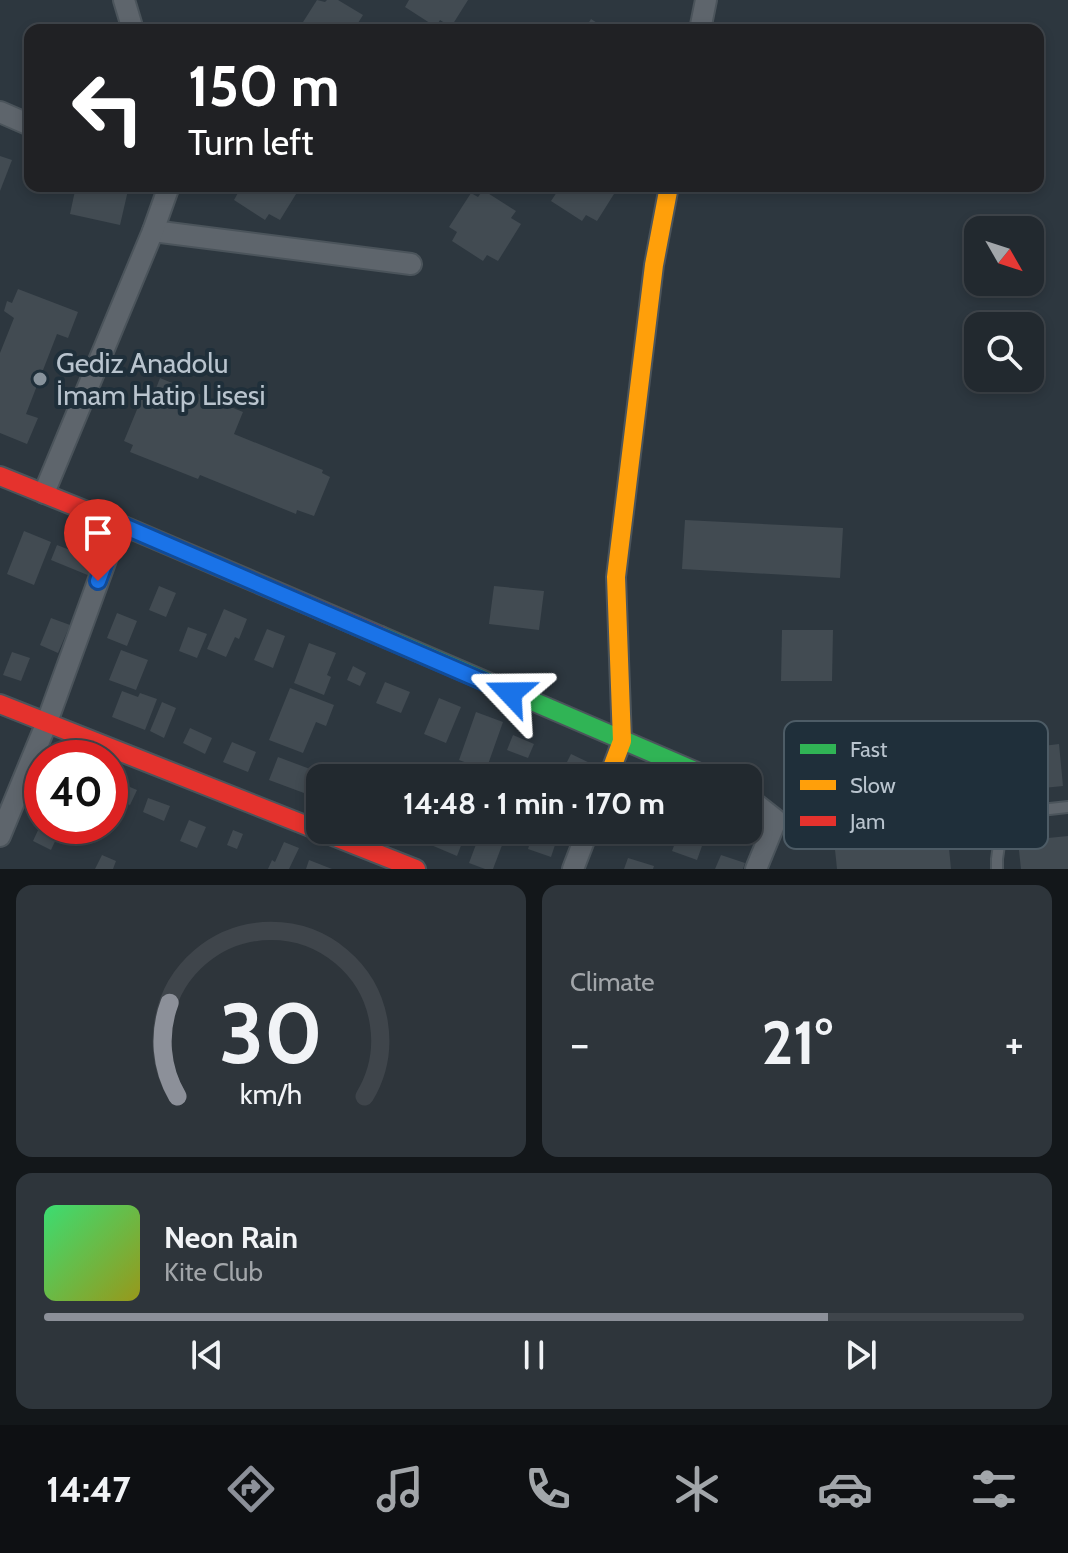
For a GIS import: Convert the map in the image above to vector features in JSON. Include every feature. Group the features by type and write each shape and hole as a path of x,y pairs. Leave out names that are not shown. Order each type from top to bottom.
{"street":[{"path":"124,0 131,24"},
{"path":"701,24 706,0"},
{"path":"0,112 24,122"},
{"path":"44,493 167,192"},
{"path":"613,764 622,741 616,577 654,265 668,192"},
{"path":"153,231 411,264"},
{"path":"0,476 677,764"},
{"path":"0,836 47,722 119,524"},
{"path":"0,704 416,869"},
{"path":"756,869 776,820 762,809"},
{"path":"573,869 583,844"}],"lane":[{"path":"1048,809 1068,807"},
{"path":"997,869 998,849"}],"building":[{"path":"317,0 338,0 363,15 360,24 302,24"},
{"path":"409,0 468,0 453,24 440,20 438,24 431,24 405,7"},
{"path":"0,156 12,160 0,191"},
{"path":"75,192 128,192 120,225 70,214"},
{"path":"238,192 297,192 280,220 269,214 265,220 234,200"},
{"path":"486,192 516,211 511,218 521,224 498,261 487,255 483,261 452,241 457,232 449,227 471,193 478,197"},
{"path":"557,192 615,192 597,221 586,215 582,221 551,201"},
{"path":"18,289 78,312 68,338 57,334 26,414 38,418 27,444 0,433 0,353 14,318 4,311 7,301 12,303"},
{"path":"160,378 243,412 234,434 323,470 322,473 330,477 314,516 297,510 296,514 200,475 198,479 130,452 133,445 124,441 143,395 152,399"},
{"path":"685,520 843,528 840,578 682,569"},
{"path":"24,531 51,542 34,585 7,574"},
{"path":"57,545 96,560 90,576 51,560"},
{"path":"159,586 176,593 166,617 149,610"},
{"path":"494,586 544,591 539,630 489,624"},
{"path":"224,609 247,619 239,639 235,637 226,657 207,649"},
{"path":"117,613 137,621 127,646 107,638"},
{"path":"51,618 70,625 58,653 40,645"},
{"path":"188,627 207,634 197,658 179,651"},
{"path":"267,629 285,636 273,668 254,660"},
{"path":"782,630 833,630 832,681 781,681"},
{"path":"309,643 336,653 327,675 331,677 324,695 294,683"},
{"path":"121,650 148,660 136,690 109,680"},
{"path":"12,652 30,658 21,681 3,675"},
{"path":"353,666 366,673 360,686 347,680"},
{"path":"385,682 410,692 401,713 376,703"},
{"path":"290,688 334,705 326,726 316,722 303,753 269,740"},
{"path":"122,691 157,699 145,730 112,717"},
{"path":"439,698 461,707 446,743 424,734"},
{"path":"162,702 176,708 164,738 150,731"},
{"path":"476,712 503,722 488,764 470,764 459,760"},
{"path":"190,728 212,738 205,754 183,743"},
{"path":"513,735 534,744 528,758 507,750"},
{"path":"232,742 256,752 248,772 223,762"},
{"path":"1059,744 1063,786 1048,788 1048,745"},
{"path":"571,754 592,764 566,764"},
{"path":"278,757 306,768 306,794 269,780"},
{"path":"128,786 137,790 128,804"},
{"path":"148,798 170,806 164,821 143,812"},
{"path":"189,820 206,827 197,848 180,841"},
{"path":"233,830 243,834 237,849 227,845"},
{"path":"1068,836 1068,869 1021,869 1019,849 1048,849 1048,838"},
{"path":"284,842 299,848 289,869 268,869 272,860 275,862"},
{"path":"39,844 54,844 51,850"},
{"path":"431,844 462,844 457,856"},
{"path":"476,844 502,844 493,869 469,863"},
{"path":"530,844 555,844 551,857 528,849"},
{"path":"675,844 703,844 697,860 672,851"},
{"path":"835,849 949,849 951,869 837,869"},
{"path":"102,855 116,861 113,869 95,869"},
{"path":"721,855 745,863 743,869 715,869"},
{"path":"628,858 654,866 653,869 624,869"},
{"path":"309,860 332,869 306,869"}],"traffic: fast":[{"path":"381,636 678,764"}],"traffic: slow":[{"path":"613,764 622,741 616,577 654,265 668,192"}],"traffic: jam":[{"path":"0,476 381,636"},
{"path":"0,704 416,869"}],"place":[{"name":"Gediz Anadolu İmam Hatip Lisesi","path":"40,379"}],"route":[{"path":"98,581 119,524 510,693"}]}
